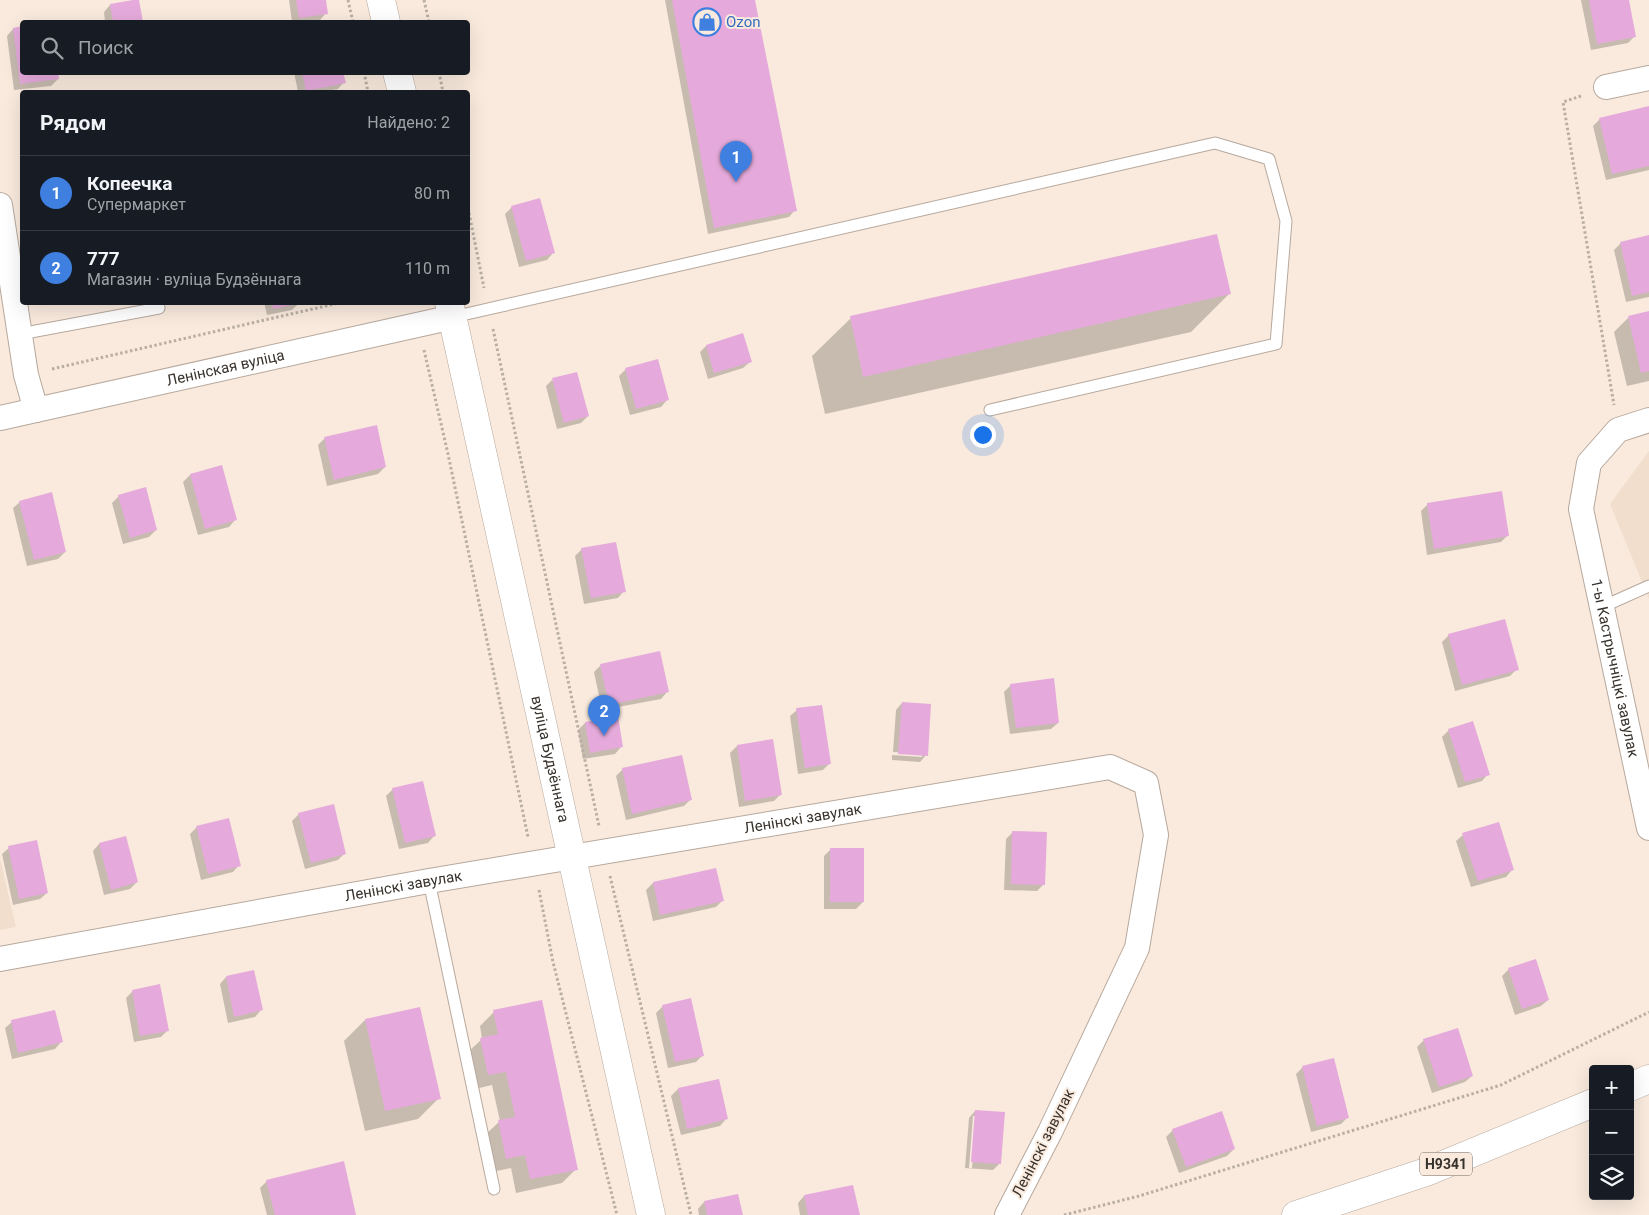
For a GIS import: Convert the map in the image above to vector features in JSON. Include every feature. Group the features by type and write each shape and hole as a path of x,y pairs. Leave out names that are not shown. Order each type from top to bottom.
{"street":[{"path":"381,0 386,20"},
{"path":"399,75 402,90"},
{"path":"1606,87 1649,78"},
{"path":"0,205 16,266 20,334 26,375 36,410"},
{"name":"Ленінская вуліца","path":"0,418 419,324 451,310"},
{"name":"вуліца Будзённага","path":"451,310 651,1215"},
{"path":"1618,430 1649,420"},
{"name":"1-ы Кастрычніцкі завулак","path":"1618,430 1589,463 1581,509 1649,828"},
{"name":"Ленінскі завулак","path":"0,959 429,881 1110,767 1146,783 1156,835 1137,948 1050,1132 1007,1215"},
{"path":"1634,1085 1649,1078"},
{"name":"Н9341","path":"1296,1215 1426,1172 1589,1105"}],"lane":[{"path":"451,310 489,309 1215,143 1269,159 1286,221 1276,344 990,410"},
{"path":"20,334 159,308 158,305"},
{"path":"1602,607 1649,586"},
{"path":"429,881 494,1189"}],"path":[{"path":"348,0 353,20"},
{"path":"424,0 428,20"},
{"path":"365,75 368,90"},
{"path":"440,75 443,90"},
{"path":"1606,87 1563,102 1618,430"},
{"path":"470,218 604,853 691,1215"},
{"path":"26,375 330,305"},
{"path":"419,324 534,864 553,962 617,1215"},
{"path":"1064,1215 1139,1196 1501,1085 1649,1012"}],"shaded area":[{"path":"1649,451 1649,599 1610,504"},
{"path":"0,858 16,927 0,930"}],"building":[{"path":"139,0 143,20 113,20 110,4"},
{"path":"296,0 326,0 328,14 299,18"},
{"path":"672,0 755,0 797,211 714,228"},
{"path":"1589,0 1629,0 1636,37 1597,44"},
{"path":"20,26 20,75 58,75 59,79 20,84 13,28"},
{"path":"303,75 344,75 346,83 306,90"},
{"path":"1649,106 1649,166 1612,174 1599,118"},
{"path":"540,198 555,253 526,261 511,206"},
{"path":"1217,234 1231,294 863,377 850,316"},
{"path":"1649,235 1649,292 1632,296 1620,242"},
{"path":"272,305 292,305 273,309"},
{"path":"1649,311 1649,371 1641,373 1628,316"},
{"path":"743,333 752,362 714,373 706,345"},
{"path":"658,359 669,400 636,409 625,368"},
{"path":"577,372 589,416 564,423 552,378"},
{"path":"377,425 386,467 334,480 324,437"},
{"path":"222,465 237,520 205,529 190,474"},
{"path":"146,487 157,530 130,538 118,495"},
{"path":"1502,491 1509,536 1434,549 1427,503"},
{"path":"52,492 66,552 34,560 19,501"},
{"path":"616,542 626,592 591,598 581,548"},
{"path":"1505,619 1519,670 1462,685 1448,634"},
{"path":"660,651 669,692 609,705 600,664"},
{"path":"1054,678 1059,723 1016,728 1010,684"},
{"path":"902,702 931,704 928,756 898,754"},
{"path":"822,705 831,764 805,768 796,708"},
{"path":"618,716 623,747 590,753 585,722"},
{"path":"1473,721 1490,775 1465,782 1448,729"},
{"path":"773,739 782,795 745,801 737,745"},
{"path":"682,755 692,800 632,814 622,768"},
{"path":"423,781 436,836 405,843 392,788"},
{"path":"334,804 346,854 311,863 298,813"},
{"path":"229,818 241,866 208,874 196,826"},
{"path":"1499,822 1514,870 1478,881 1462,833"},
{"path":"1012,831 1047,832 1045,885 1011,884"},
{"path":"126,836 138,882 111,890 99,843"},
{"path":"37,840 48,893 19,899 8,846"},
{"path":"830,848 864,848 864,902 830,902"},
{"path":"716,868 724,901 660,915 653,882"},
{"path":"1536,959 1549,1000 1522,1009 1508,968"},
{"path":"254,970 263,1010 234,1017 226,976"},
{"path":"160,984 169,1031 140,1036 132,990"},
{"path":"691,998 704,1056 675,1062 662,1005"},
{"path":"542,1000 578,1170 530,1179 525,1155 506,1159 498,1120 515,1117 506,1072 488,1075 480,1038 498,1034 493,1010"},
{"path":"420,1007 441,1099 385,1111 365,1019"},
{"path":"55,1010 63,1042 18,1053 11,1020"},
{"path":"1458,1028 1473,1076 1439,1087 1423,1039"},
{"path":"1334,1058 1349,1118 1317,1126 1302,1066"},
{"path":"719,1079 728,1119 687,1129 678,1088"},
{"path":"975,1110 1005,1112 1001,1164 971,1162"},
{"path":"1222,1111 1235,1149 1186,1167 1172,1129"},
{"path":"344,1161 356,1215 275,1215 266,1180"},
{"path":"853,1185 860,1215 808,1215 804,1195"},
{"path":"738,1194 743,1215 707,1215 704,1201"}],"place":[{"name":"Ozon","path":"707,22"},
{"name":"Копеечка","path":"736,182"},
{"name":"777","path":"604,736"}]}
